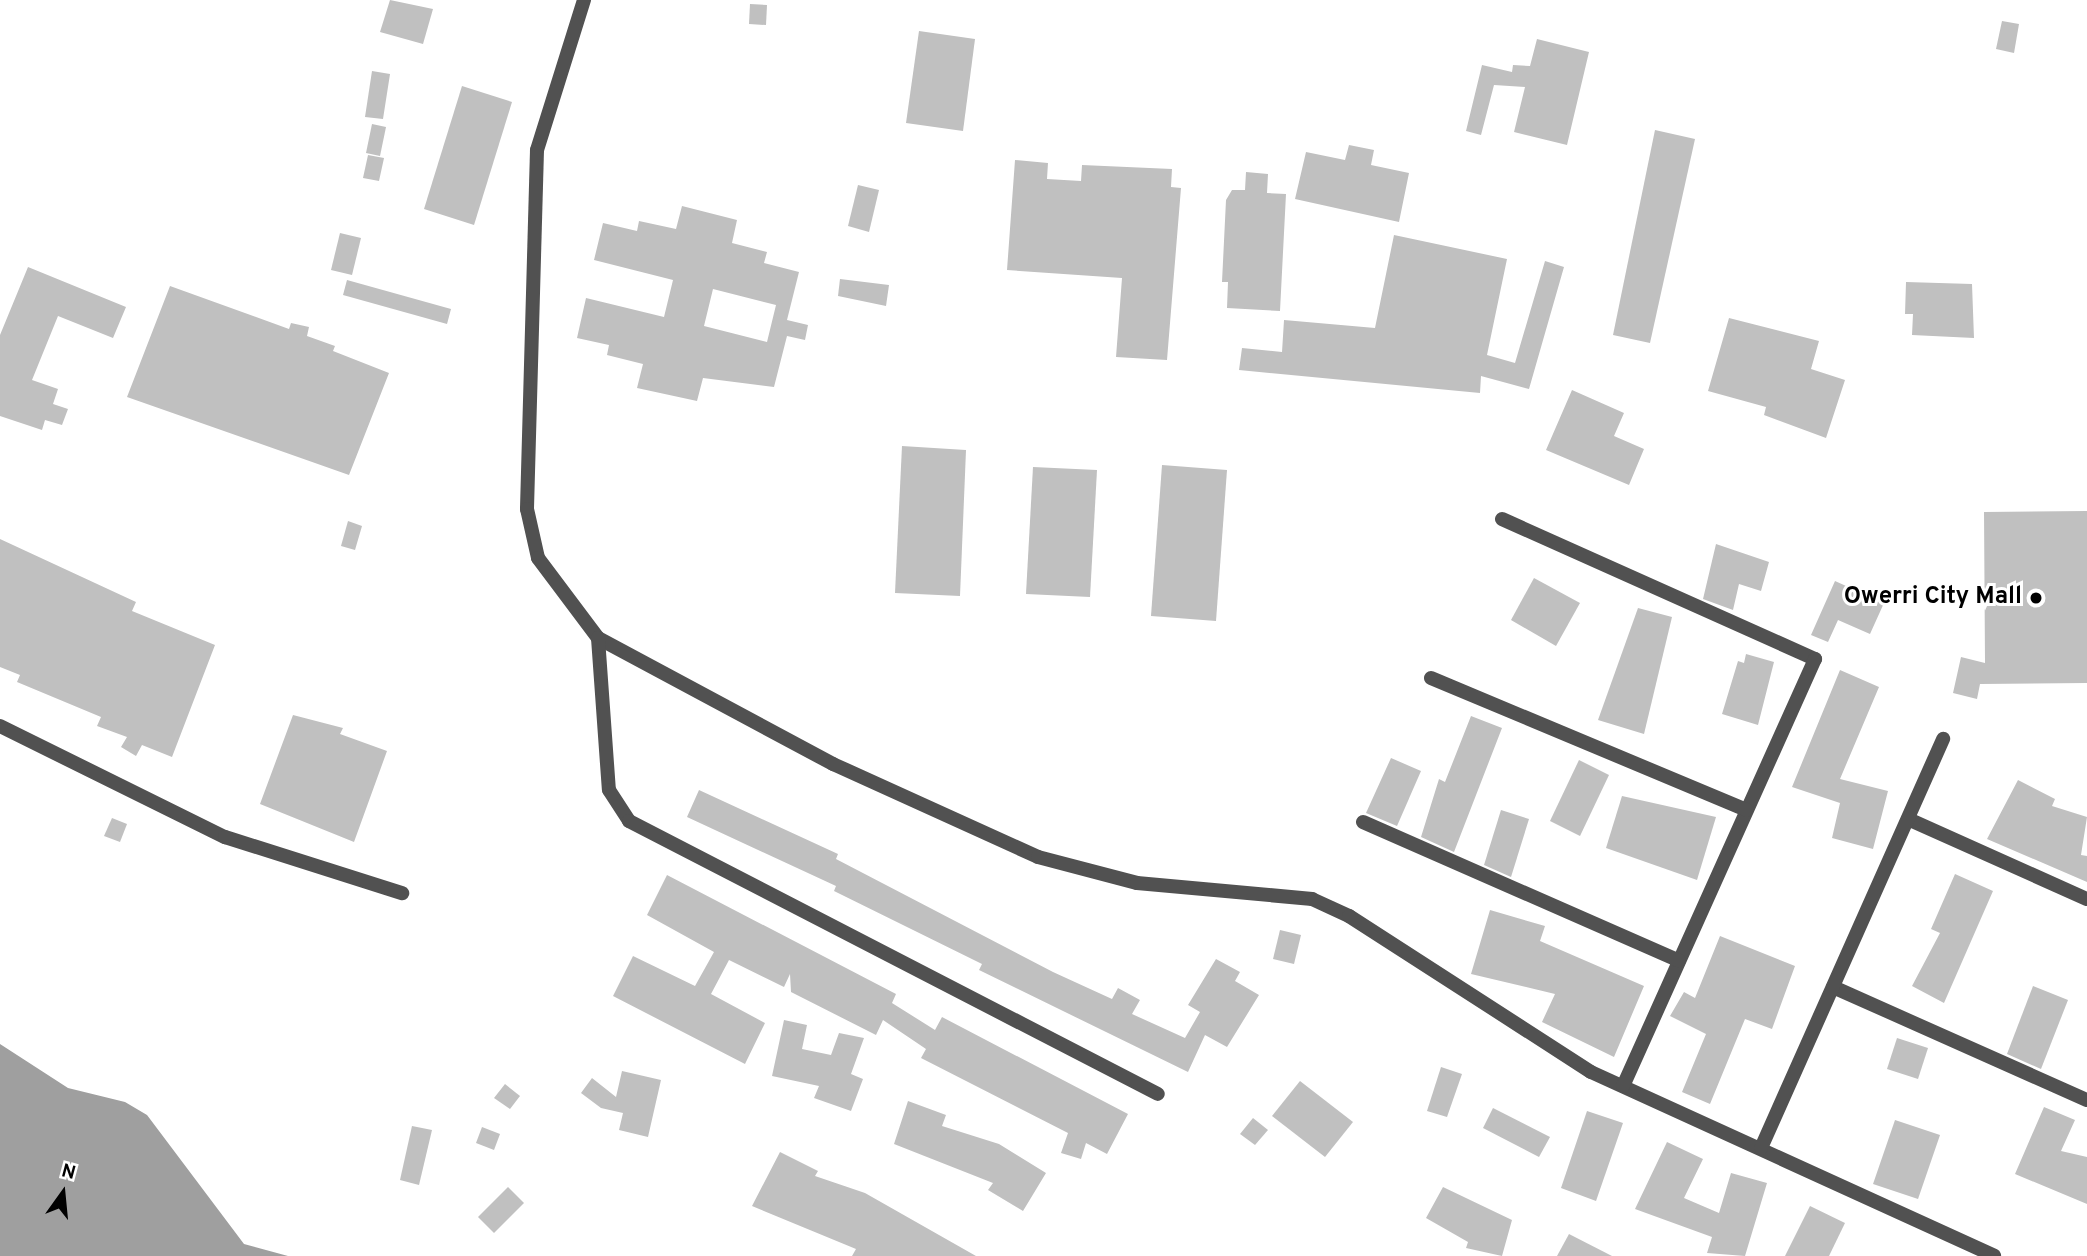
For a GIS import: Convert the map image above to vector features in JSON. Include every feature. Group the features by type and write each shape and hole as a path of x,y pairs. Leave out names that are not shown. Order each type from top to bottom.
{"street":[{"path":"584,0 537,150 527,509 538,558 598,638 845,770 1038,857 1137,883 1312,899 1349,916 1520,1030 1623,1086 1994,1256"},
{"path":"1502,519 1815,659 1623,1086"},
{"path":"598,638 609,790 629,821 1158,1094"},
{"path":"1431,678 1747,810"},
{"path":"0,726 225,837 402,893"},
{"path":"1760,1148 1943,739"},
{"path":"1908,818 2087,900"},
{"path":"1363,822 1679,961"},
{"path":"1833,987 2087,1100"}],"shaded area":[{"path":"0,1044 68,1088 125,1102 147,1115 244,1244 288,1256 0,1256"}],"building":[{"path":"390,0 433,9 423,44 380,32"},
{"path":"750,4 767,5 766,25 749,24"},
{"path":"2002,21 2019,24 2014,53 1996,49"},
{"path":"919,31 975,39 963,131 906,123"},
{"path":"1537,39 1589,52 1567,145 1514,132 1525,87 1494,85 1481,135 1466,131 1482,65 1512,72 1513,65 1530,66"},
{"path":"372,71 390,74 383,119 365,117"},
{"path":"462,86 512,102 474,225 424,209"},
{"path":"372,124 386,127 380,156 366,153"},
{"path":"1655,130 1695,139 1650,343 1613,335"},
{"path":"1349,145 1374,150 1371,165 1409,173 1399,222 1295,199 1306,152 1345,160"},
{"path":"368,155 384,158 379,181 363,178"},
{"path":"1015,160 1048,163 1047,179 1081,181 1082,165 1172,169 1171,187 1181,188 1167,360 1116,357 1122,278 1007,270"},
{"path":"1246,172 1268,174 1267,193 1286,194 1280,311 1227,308 1228,282 1222,282 1226,200 1232,190 1245,190"},
{"path":"858,185 879,190 869,232 848,226"},
{"path":"682,206 737,220 732,243 767,252 764,263 799,272 787,320 808,325 805,340 787,336 774,387 703,378 697,401 637,388 643,364 607,355 609,345 577,338 586,298 664,317 673,280 594,260 603,223 637,231 639,221 676,229","holes":["713,289 776,305 767,342 704,326"]},
{"path":"340,233 361,238 352,275 331,270"},
{"path":"1394,235 1507,259 1487,355 1515,363 1545,261 1564,267 1529,389 1481,376 1480,393 1239,370 1242,348 1282,352 1284,320 1375,328"},
{"path":"28,267 126,307 113,338 58,316 32,380 58,389 53,404 68,409 62,425 45,420 42,430 0,416 0,335"},
{"path":"840,279 889,285 886,306 838,296"},
{"path":"347,280 451,309 447,324 343,295"},
{"path":"1906,282 1972,284 1974,338 1912,335 1913,314 1905,314"},
{"path":"170,286 289,329 291,323 309,327 307,336 335,346 333,351 389,373 349,475 127,397"},
{"path":"1729,318 1819,341 1811,369 1845,380 1826,438 1764,415 1766,407 1708,391"},
{"path":"1572,390 1624,413 1614,436 1644,449 1629,485 1546,450"},
{"path":"902,446 966,450 960,596 895,593"},
{"path":"1162,465 1227,470 1216,621 1151,616"},
{"path":"1033,467 1097,470 1090,597 1026,594"},
{"name":"Owerri City Mall","path":"2087,511 2087,683 1980,684 1977,699 1953,693 1961,657 1985,663 1984,512"},
{"path":"348,521 362,526 355,550 341,546"},
{"path":"0,539 136,602 132,611 215,645 172,757 142,745 136,756 121,747 127,737 97,726 101,717 17,682 20,675 0,667"},
{"path":"1716,544 1769,562 1761,591 1739,584 1733,610 1703,599"},
{"path":"1534,578 1580,603 1556,646 1511,620"},
{"path":"1835,581 1884,603 1870,634 1838,620 1828,642 1811,635"},
{"path":"1638,608 1672,617 1644,734 1598,720"},
{"path":"1746,654 1774,662 1758,725 1722,714 1738,661 1744,663"},
{"path":"1840,670 1879,687 1840,779 1888,791 1873,849 1832,838 1840,803 1792,787"},
{"path":"293,715 343,728 340,734 387,751 354,842 260,804"},
{"path":"1471,716 1502,728 1454,852 1421,837 1439,779 1445,782"},
{"path":"1391,758 1421,771 1397,826 1366,813"},
{"path":"1579,760 1609,775 1580,836 1550,821"},
{"path":"2018,780 2055,799 2052,806 2087,817 2081,855 2087,856 2087,882 1987,839"},
{"path":"699,790 838,854 836,859 1053,972 1112,999 1118,988 1140,1000 1132,1014 1185,1038 1200,1012 1188,1005 1216,959 1240,972 1235,981 1259,995 1227,1047 1205,1035 1188,1072 979,970 982,964 834,891 836,886 687,817"},
{"path":"1622,796 1716,817 1697,880 1606,848"},
{"path":"1501,810 1529,819 1511,877 1484,865"},
{"path":"112,818 127,824 120,842 104,836"},
{"path":"1955,874 1993,891 1944,1003 1912,986 1940,933 1931,929"},
{"path":"667,875 896,994 892,1003 935,1030 942,1017 1128,1114 1107,1154 1086,1143 1081,1159 1061,1153 1068,1133 921,1058 926,1049 883,1020 876,1035 791,992 790,974 784,987 729,960 711,994 765,1023 745,1064 613,996 633,956 695,986 714,952 647,915"},
{"path":"1490,910 1545,926 1540,941 1644,986 1614,1057 1542,1022 1555,994 1471,974"},
{"path":"1280,930 1301,935 1294,964 1273,959"},
{"path":"1720,936 1795,966 1772,1029 1745,1019 1710,1104 1682,1092 1706,1034 1670,1016 1684,992 1695,998"},
{"path":"2033,986 2068,1000 2041,1069 2007,1054"},
{"path":"784,1020 807,1025 802,1049 831,1055 839,1033 864,1038 851,1074 863,1079 851,1111 814,1098 819,1086 772,1076"},
{"path":"1897,1038 1928,1048 1918,1079 1887,1069"},
{"path":"1441,1067 1462,1074 1447,1117 1427,1111"},
{"path":"622,1071 661,1080 648,1137 619,1130 623,1113 601,1108 581,1093 592,1078 616,1097"},
{"path":"1300,1081 1353,1122 1325,1157 1272,1116"},
{"path":"505,1084 520,1096 510,1109 494,1098"},
{"path":"908,1101 946,1115 942,1126 999,1144 1046,1173 1023,1211 988,1190 993,1183 894,1144"},
{"path":"2044,1107 2075,1120 2061,1151 2087,1157 2087,1204 2015,1174"},
{"path":"1493,1108 1550,1137 1539,1157 1483,1128"},
{"path":"1587,1111 1623,1123 1596,1201 1561,1188"},
{"path":"1253,1118 1268,1130 1255,1145 1240,1134"},
{"path":"1895,1120 1940,1135 1918,1199 1873,1184"},
{"path":"412,1126 432,1130 419,1185 400,1180"},
{"path":"482,1127 500,1134 494,1150 476,1143"},
{"path":"1667,1142 1703,1159 1684,1198 1719,1213 1731,1173 1767,1183 1745,1256 1707,1253 1712,1237 1635,1209"},
{"path":"780,1152 818,1171 815,1176 865,1193 976,1256 852,1256 856,1249 752,1206"},
{"path":"508,1187 524,1203 494,1233 478,1217"},
{"path":"1443,1187 1512,1220 1502,1256 1466,1248 1468,1242 1426,1218"},
{"path":"1810,1206 1845,1223 1829,1256 1785,1256"},
{"path":"1569,1234 1612,1256 1557,1256"}],"place":[{"name":"Owerri City Mall","path":"2036,598"}]}
